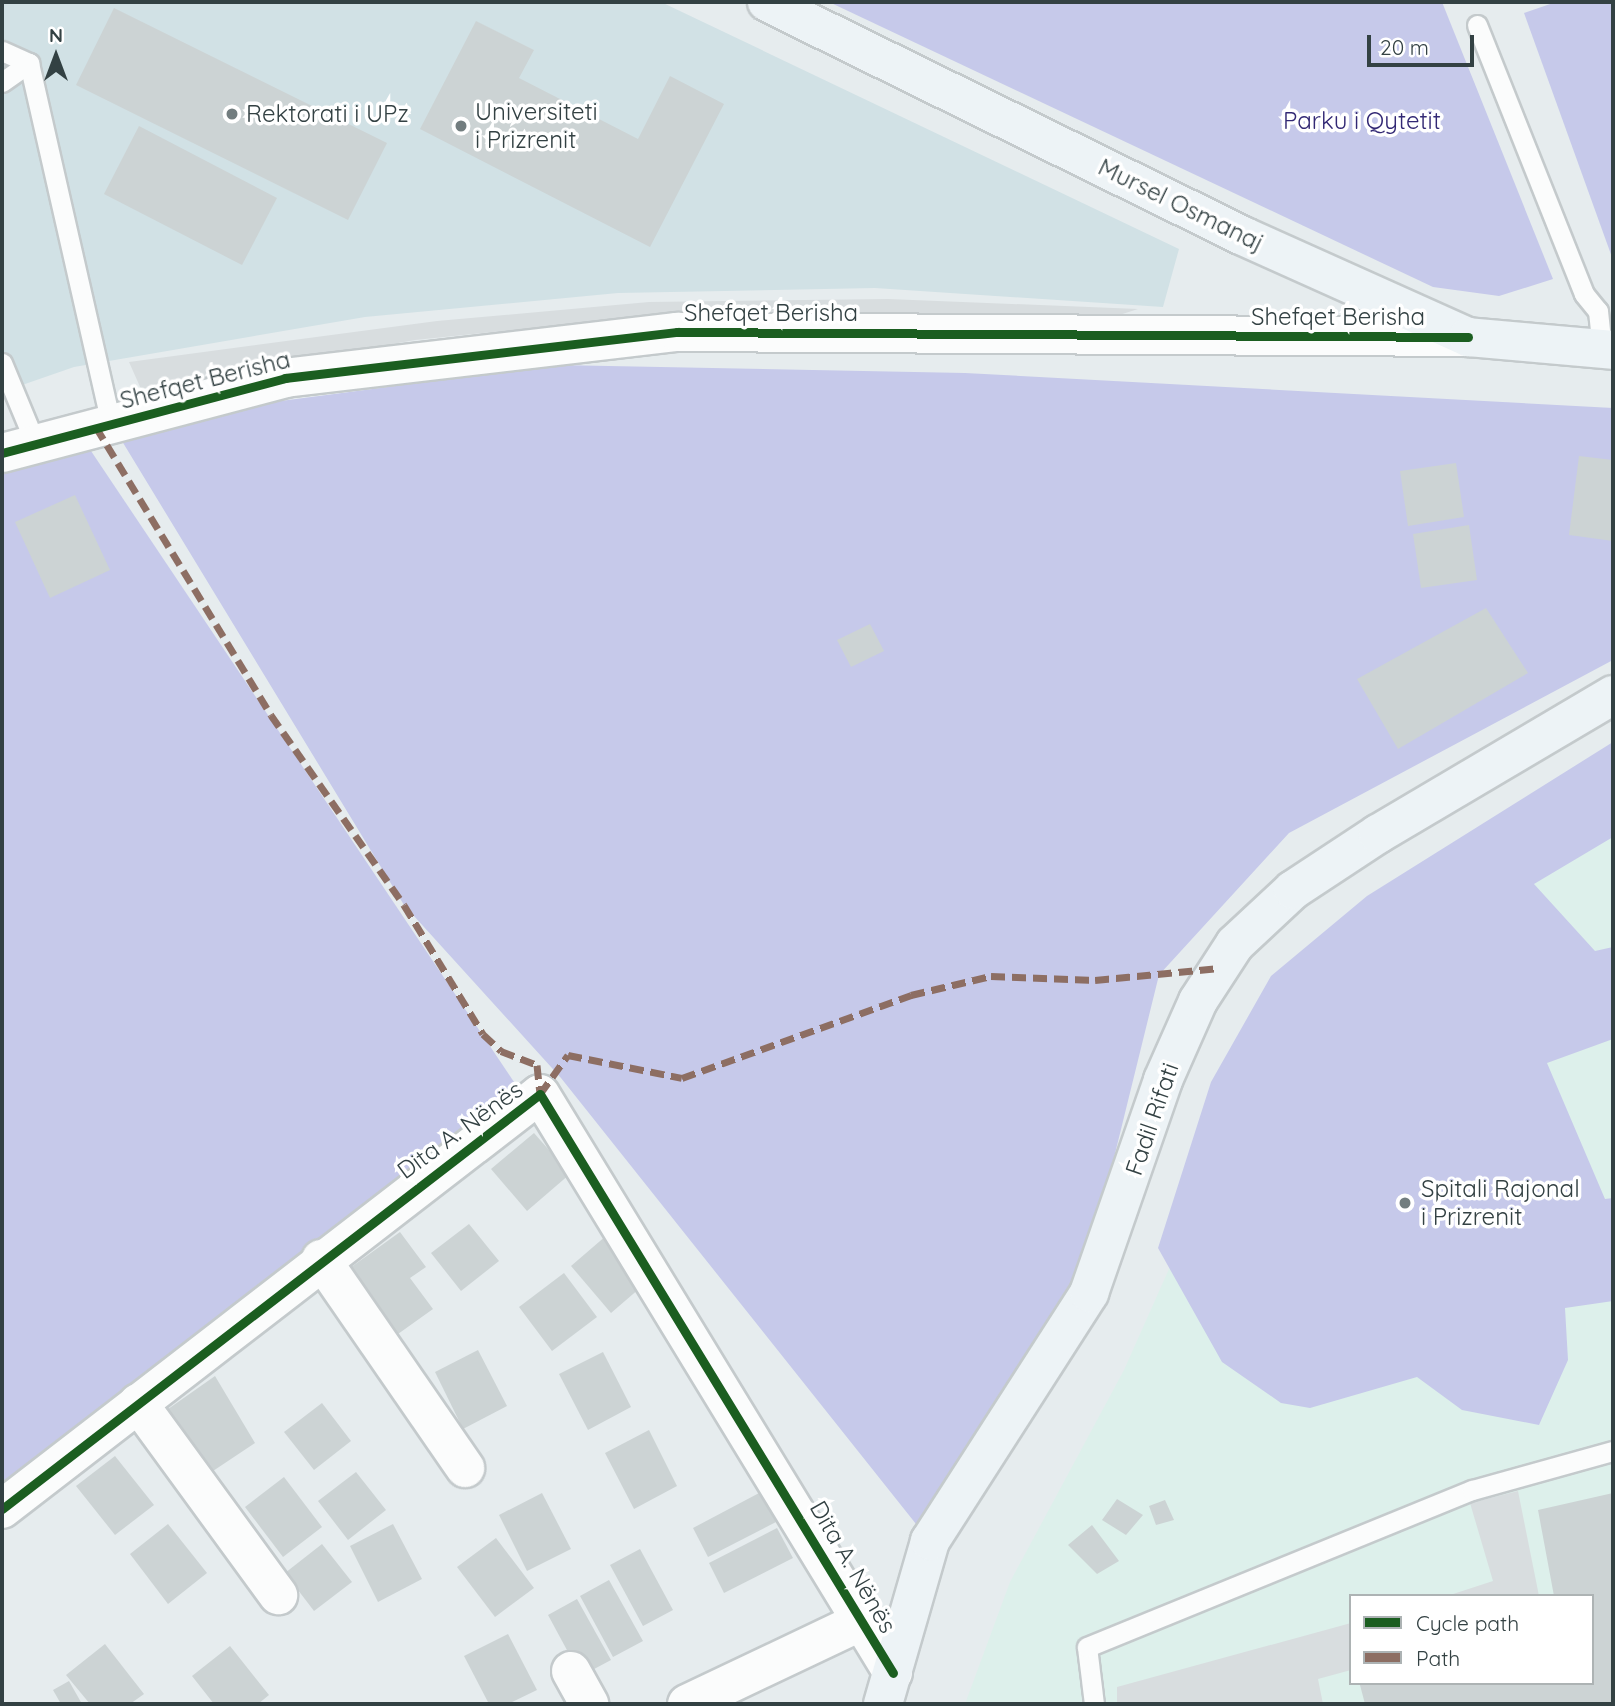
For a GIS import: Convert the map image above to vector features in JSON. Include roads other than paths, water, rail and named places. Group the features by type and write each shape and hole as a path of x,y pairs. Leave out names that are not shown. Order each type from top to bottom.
{"street":[{"name":"Mursel Osmanaj","path":"767,2 1243,236 1468,337 1608,350"},
{"name":"Shefqet Berisha","path":"19,449 285,378 677,332 1468,337"},
{"name":"Fadil Rifati","path":"888,1689 930,1541 1089,1293 1163,1080 1198,1001 1235,944 1293,890 1346,855 1613,695"},
{"name":"Dita A. Nënës","path":"2,1509 321,1258 540,1094 862,1621 888,1689"},
{"path":"321,1258 465,1468"},
{"path":"138,1403 278,1595"},
{"path":"687,1704 862,1621"},
{"path":"571,1671 589,1704"}],"lane":[{"path":"1477,25 1584,294 1598,311 1608,350"},
{"path":"2,51 29,63"},
{"path":"2,82 29,63"},
{"path":"29,63 111,423"},
{"path":"2,363 19,449"},
{"path":"1094,1704 1087,1647 1472,1490 1613,1451"}],"place":[{"name":"Rektorati i UPz","path":"232,114"},
{"name":"Universiteti i Prizrenit","path":"461,126"},
{"name":"Spitali Rajonal i Prizrenit","path":"1405,1203"}],"park label":[{"name":"Parku i Qytetit","path":"1362,121"}]}
